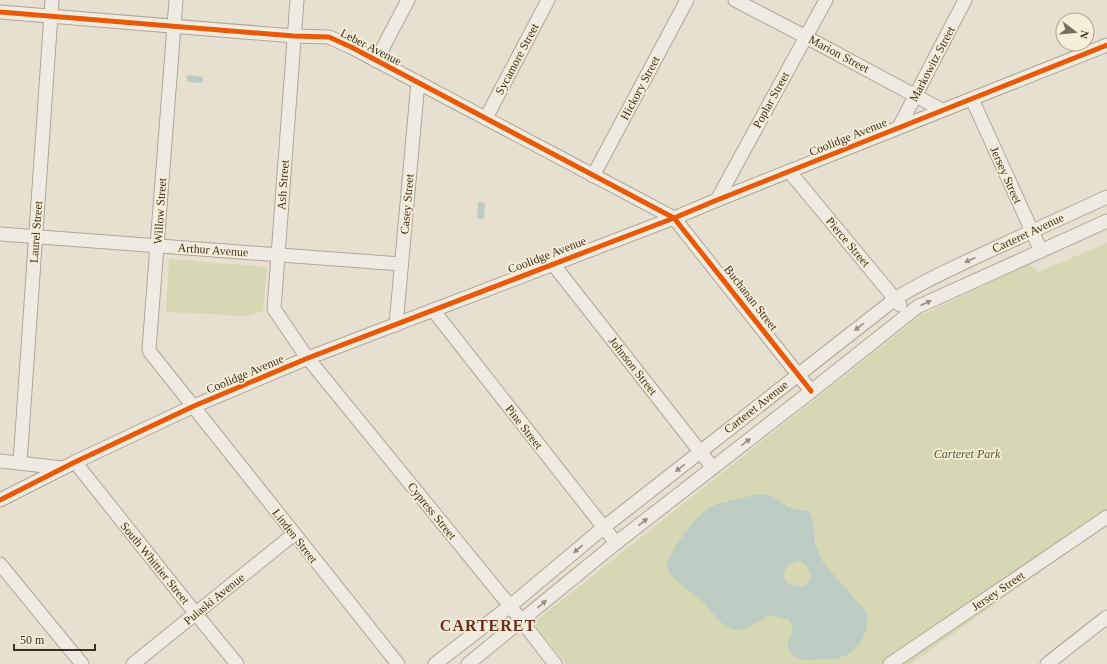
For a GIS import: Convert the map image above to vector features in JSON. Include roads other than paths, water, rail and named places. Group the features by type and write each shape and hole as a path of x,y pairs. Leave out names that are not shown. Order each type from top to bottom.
{"street":[{"name":"Laurel Street","path":"20,463 52,0"},
{"name":"Willow Street","path":"176,0 149,349 194,406"},
{"name":"Ash Street","path":"297,0 274,309 308,358"},
{"path":"376,60 408,0"},
{"name":"Sycamore Street","path":"486,118 548,0"},
{"name":"Hickory Street","path":"593,176 687,0"},
{"name":"Marion Street","path":"735,0 942,110"},
{"name":"Poplar Street","path":"717,200 826,0"},
{"name":"Markowitz Street","path":"899,128 965,0"},
{"name":"Leber Avenue","path":"0,12 294,36 329,37 418,82 674,218"},
{"name":"Coolidge Avenue","path":"0,500 75,462 194,406 308,358 674,218 1107,45"},
{"name":"Casey Street","path":"396,325 418,82"},
{"name":"Jersey Street","path":"972,99 1041,251"},
{"name":"Pierce Street","path":"789,171 907,314"},
{"name":"Carteret Avenue","path":"435,664 510,606 604,528 798,374 895,299 908,290 934,277 1107,197"},
{"name":"Buchanan Street","path":"674,218 811,391"},
{"name":"Carteret Avenue","path":"468,664 616,544 917,307 1107,221"},
{"name":"Arthur Avenue","path":"0,234 401,264"},
{"name":"Johnson Street","path":"553,264 713,468"},
{"name":"Pine Street","path":"433,310 616,544"},
{"name":"Cypress Street","path":"308,358 510,606 555,664"},
{"name":"Linden Street","path":"194,406 398,664"},
{"path":"0,461 63,468"},
{"name":"South Whittier Street","path":"75,462 237,664"},
{"name":"Jersey Street","path":"890,664 1107,517"},
{"name":"Pulaski Avenue","path":"134,664 294,534"},
{"path":"0,564 82,664"},
{"path":"1047,664 1107,616"}],"district":[{"name":"CARTERET","path":"488,625"}],"park label":[{"name":"Carteret Park","path":"967,454"}]}
